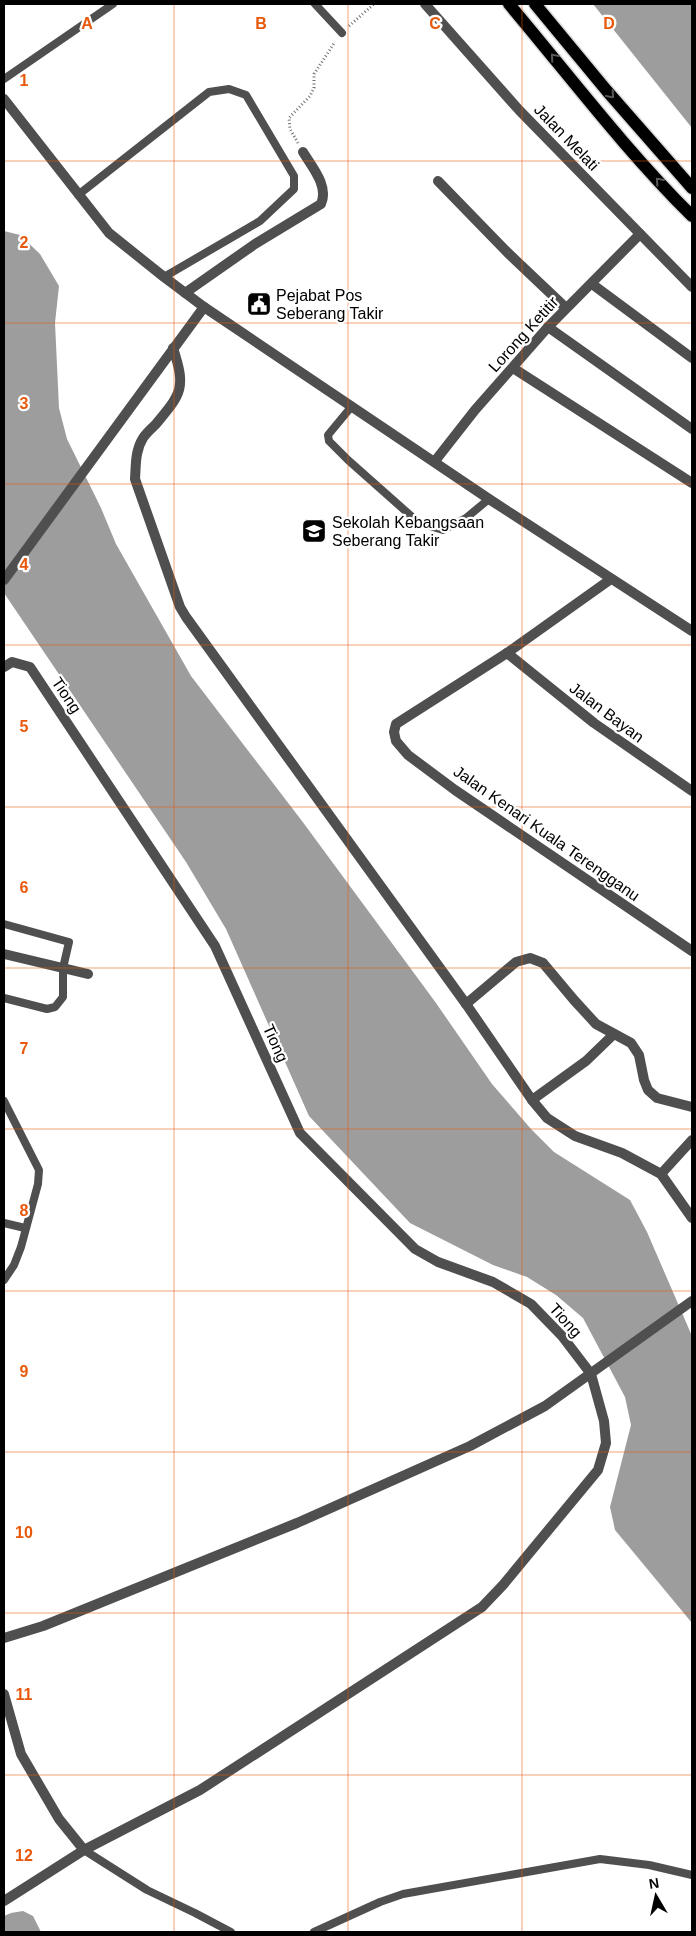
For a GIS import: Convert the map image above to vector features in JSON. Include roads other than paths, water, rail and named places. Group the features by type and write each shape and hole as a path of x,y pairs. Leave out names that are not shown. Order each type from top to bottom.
{"main road":[{"path":"509,4 594,106 692,216"},
{"path":"535,4 606,91 692,188"}],"street":[{"name":"Jalan Melati","path":"425,4 519,110 692,287"},
{"path":"4,99 109,233 164,278 489,499 692,631"},
{"path":"185,293 255,244 321,204 324,197 323,186 303,152"},
{"path":"438,181 566,308"},
{"name":"Lorong Ketitir","path":"434,461 474,410 548,327 640,234"},
{"path":"592,284 692,358"},
{"path":"4,580 204,307"},
{"path":"548,327 692,429"},
{"path":"173,348 181,370 180,387 175,401 143,439 136,458 135,479 180,607 466,1004 532,1100 547,1118 576,1136 622,1153 661,1174 692,1218"},
{"path":"513,368 692,483"},
{"path":"507,653 611,579"},
{"name":"Jalan Kenari Kuala Terengganu","path":"507,653 396,724 394,732 396,741 408,755 455,790 692,951"},
{"name":"Jalan Bayan","path":"507,653 594,723 692,791"},
{"name":"Tiong","path":"4,666 12,662 30,666 215,946 300,1133 414,1249 438,1262 492,1282 531,1304 562,1336 591,1374"},
{"path":"4,954 88,974"},
{"path":"466,1004 516,962 530,958 543,963 596,1024 631,1043 639,1055 648,1090 657,1098 692,1107"},
{"path":"532,1100 586,1061 614,1034"},
{"path":"661,1174 692,1140"},
{"path":"4,1638 43,1626 297,1523 461,1450 545,1406 692,1301"},
{"path":"4,1901 84,1850 200,1790 482,1607 492,1598 590,1481 602,1459 606,1443 604,1420 591,1374"},
{"path":"4,1694 21,1754 59,1819 84,1850"}],"lane":[{"path":"4,78 113,4"},
{"path":"315,4 342,32"},
{"path":"78,195 209,92 229,89 246,95 294,176 294,189 260,221 164,278"},
{"path":"352,406 328,435 329,441 419,523 443,530 466,518 489,499"},
{"path":"4,924 69,942 63,968 63,997 55,1007 47,1009 4,998"},
{"path":"4,1101 39,1170 38,1184 24,1228 21,1247 14,1265 4,1280"},
{"path":"4,1223 24,1228"},
{"path":"84,1850 147,1890 231,1932"},
{"path":"314,1932 380,1902 403,1894 600,1859 650,1865 692,1875"}],"place":[{"name":"Pejabat Pos Seberang Takir","path":"259,304"},
{"name":"Sekolah Kebangsaan Seberang Takir","path":"314,531"}]}
